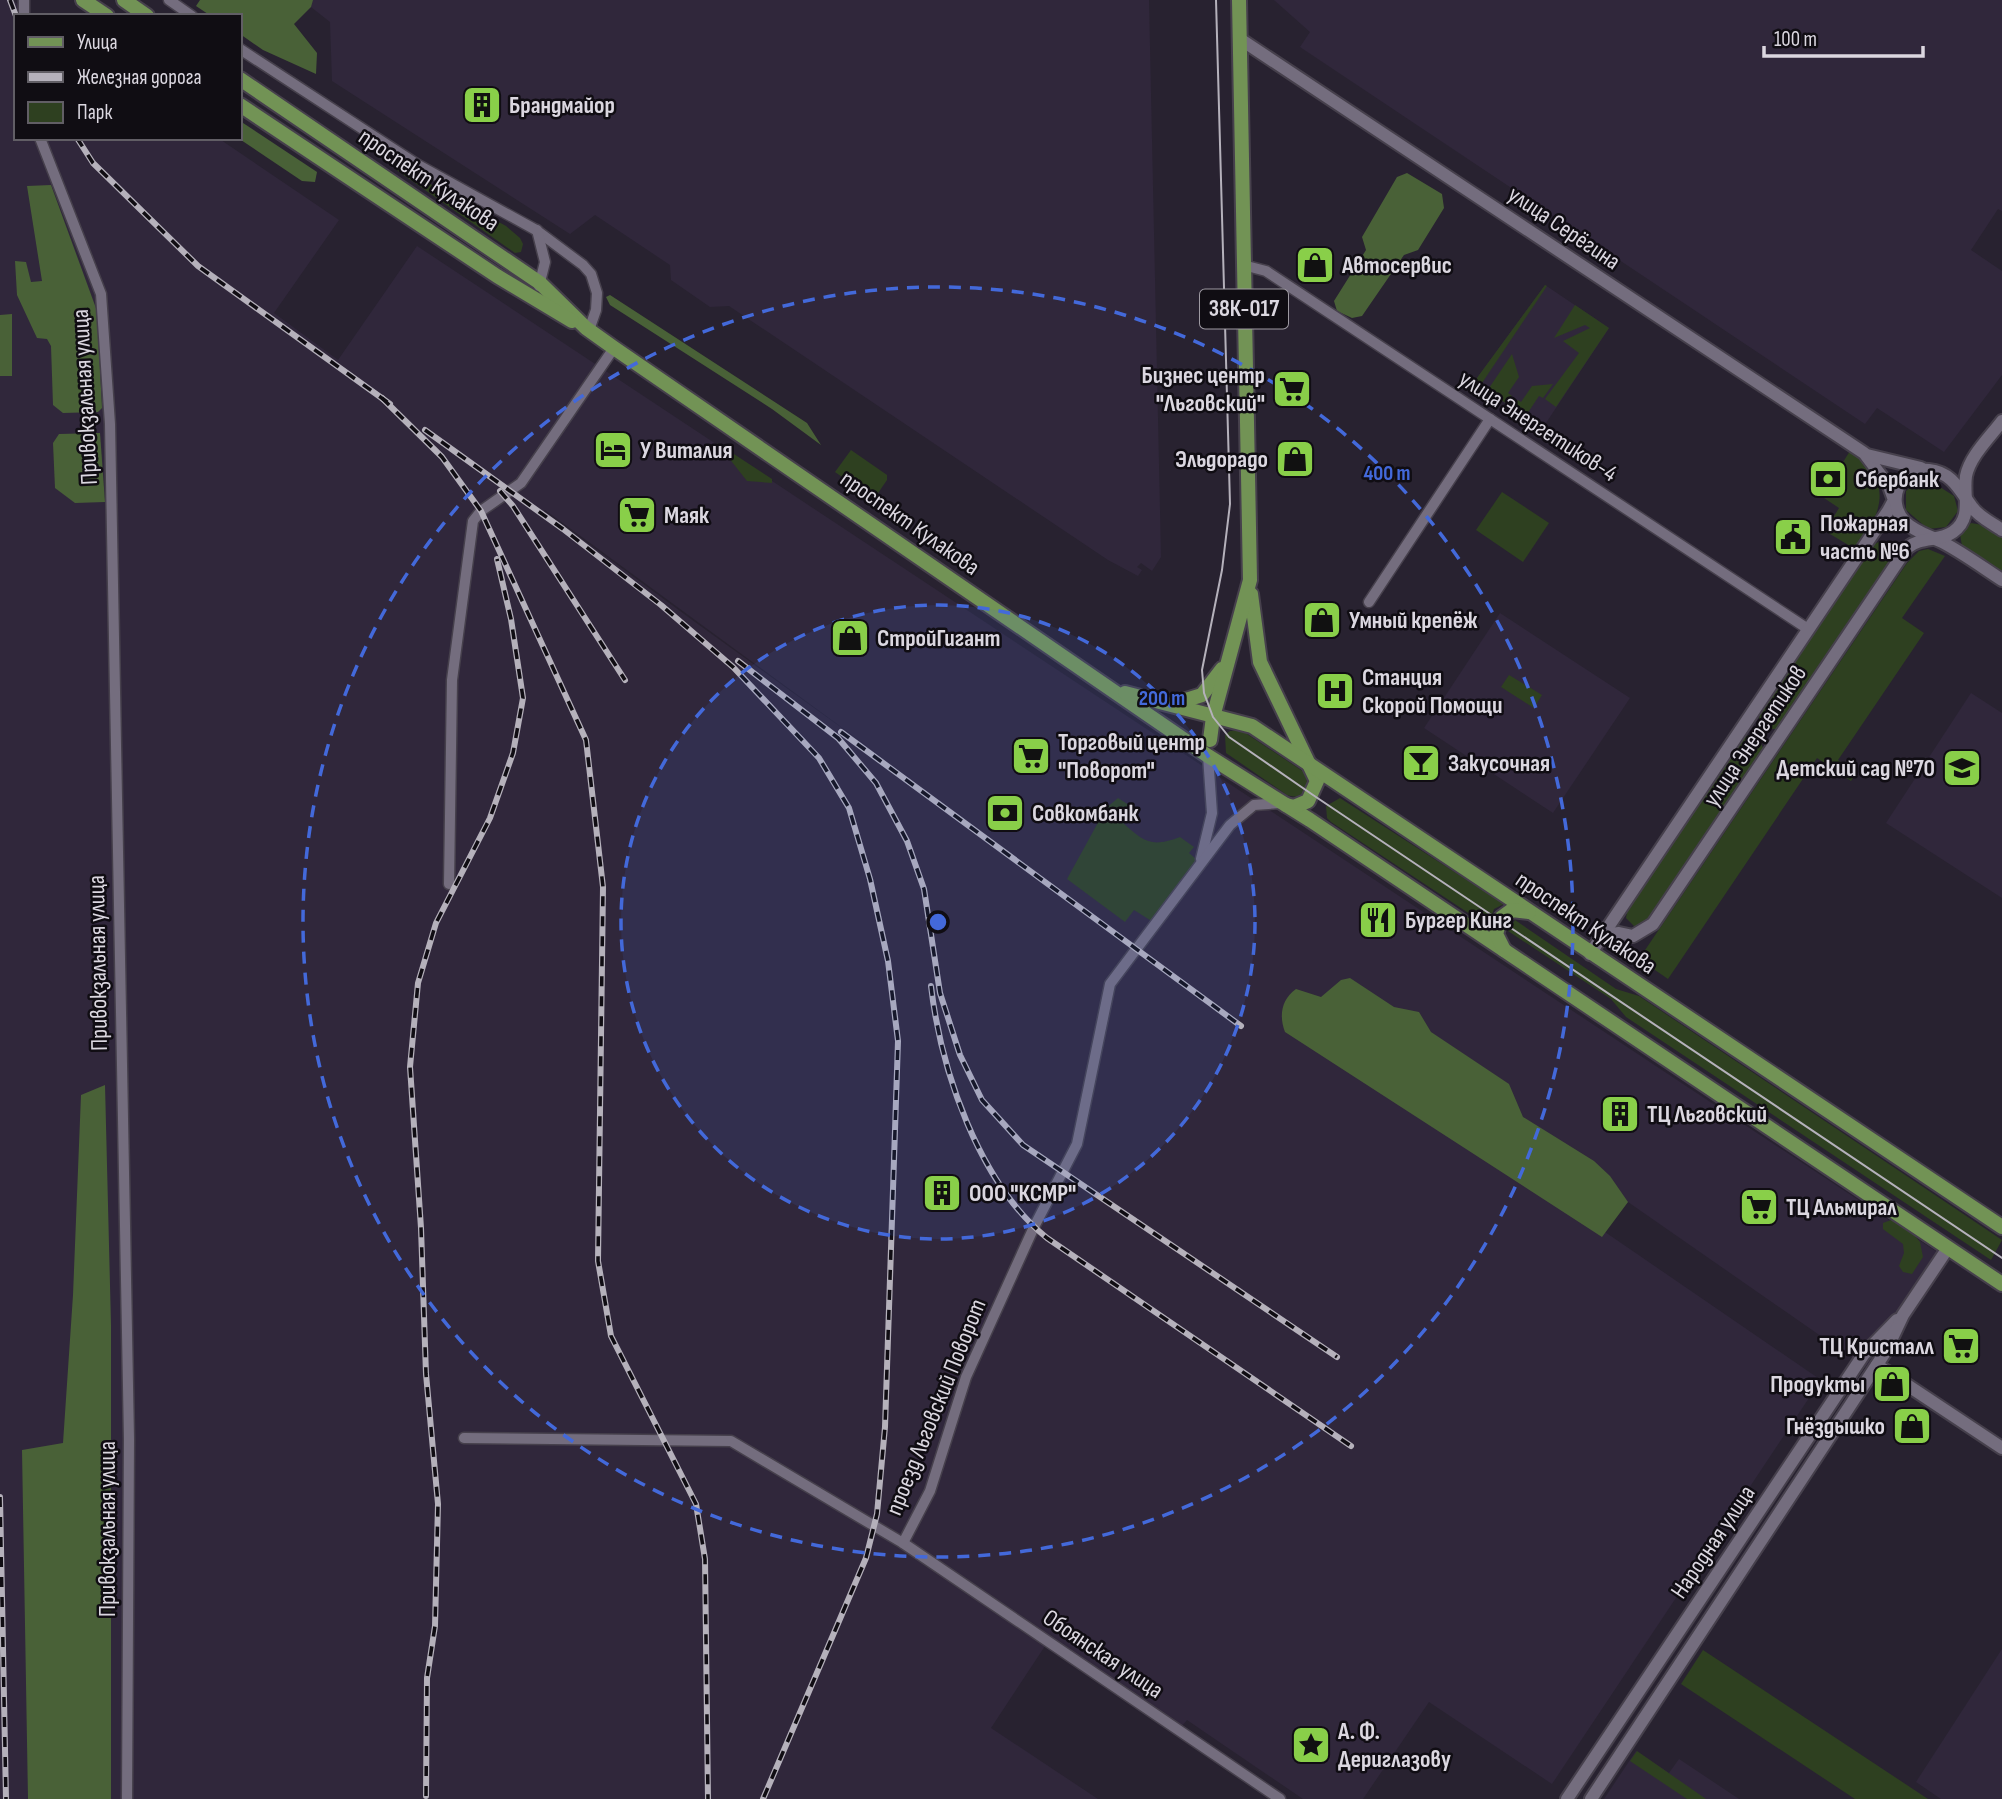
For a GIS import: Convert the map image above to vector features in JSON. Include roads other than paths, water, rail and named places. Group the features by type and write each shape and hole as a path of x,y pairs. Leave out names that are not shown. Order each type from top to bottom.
{"main road":[{"path":"83,0 104,14"},
{"path":"124,0 144,14"},
{"name":"38К-017","path":"1239,0 1250,580"},
{"name":"проспект Кулакова","path":"242,80 541,283 587,329"},
{"name":"проспект Кулакова","path":"242,106 531,298 587,329 1208,756 1286,805"},
{"path":"1208,756 1214,715 1250,580"},
{"name":"проспект Кулакова","path":"1250,580 1260,662 1312,766 2002,1227"},
{"path":"1162,705 1179,704 1204,693 1219,674 1237,636"},
{"path":"1108,686 1162,705 1252,726 1312,766 1317,781 1313,795 1302,805 1286,805"},
{"path":"1210,740 1217,727 1227,722 1252,726"},
{"path":"1286,805 2002,1284"},
{"path":"1504,950 1496,934 1502,918 1512,910 1531,912"}],"street":[{"path":"169,0 189,14"},
{"name":"улица Серёгина","path":"1240,38 1864,453"},
{"path":"242,49 407,159 536,230 591,274 597,293 596,310 587,329"},
{"name":"Привокзальная улица","path":"41,140 102,294 110,424 129,1439 127,1799"},
{"path":"531,298 541,283 545,262 536,230"},
{"name":"улица Энергетиков-4","path":"1243,265 1266,271 1808,629"},
{"path":"449,884 452,680 473,521 481,511 521,484 614,348"},
{"path":"1369,602 1490,419"},
{"path":"1930,537 1952,533 1961,524 1965,514 1970,464 2002,421"},
{"path":"1864,453 1929,470 1952,479 1979,514 2002,530"},
{"path":"1864,453 1889,486 1903,520 2002,580"},
{"path":"1894,500 1905,477 1929,470 1954,471 1970,464"},
{"name":"улица Энергетиков","path":"1590,954 1894,500"},
{"name":"улица Энергетиков","path":"1603,935 1619,933 1633,936 1653,925 1907,548 1915,541 1930,537"},
{"path":"1197,869 1212,813 1208,756"},
{"name":"проезд Льговский Поворот","path":"464,1438 731,1441 903,1543 930,1491 966,1377 1034,1227 1077,1144 1110,984 1242,813 1267,802 1286,805"},
{"name":"Народная улица","path":"1591,1799 1877,1365 1903,1315 1948,1248"},
{"name":"Народная улица","path":"1567,1799 1864,1354 1903,1315"},
{"path":"1864,1354 1866,1364 1877,1365 2002,1448"},
{"name":"Обоянская улица","path":"903,1543 1280,1799"}],"tram line":[{"path":"1216,0 1230,504 1222,570 1202,670 1204,693 1213,717 1229,737 1313,795 2002,1258"}],"railway":[{"path":"10,0 15,14"},
{"path":"78,140 93,163 198,266 390,404"},
{"path":"382,398 442,457 481,511 586,740 603,887 598,1261 611,1336 696,1504 705,1559 708,1799"},
{"path":"425,430 563,529 661,605 733,667 819,758 849,808 870,879 888,961 898,1041 885,1427 877,1514 866,1558 763,1799"},
{"path":"500,491 513,506 625,680"},
{"path":"426,1796 427,1678 435,1626 438,1504 426,1374 421,1228 410,1067 418,983 436,923 490,818 513,753 523,698 511,619 497,559"},
{"path":"738,661 838,738 876,783 907,841 924,889 940,993 960,1055 982,1100 1023,1145 1337,1357"},
{"path":"841,732 1241,1026"},
{"path":"931,986 944,1054 967,1123 983,1157 1023,1215 1047,1238 1351,1446"},
{"path":"0,1497 6,1799"}],"place":[{"name":"Брандмайор","path":"482,105"},
{"name":"Автосервис","path":"1315,265"},
{"name":"Бизнес центр \"Льговский\"","path":"1292,389"},
{"name":"У Виталия","path":"613,450"},
{"name":"Эльдорадо","path":"1295,459"},
{"name":"Сбербанк","path":"1828,479"},
{"name":"Маяк","path":"637,515"},
{"name":"Пожарная часть №6","path":"1793,537"},
{"name":"Умный крепёж","path":"1322,620"},
{"name":"СтройГигант","path":"850,638"},
{"name":"Станция Скорой Помощи","path":"1335,691"},
{"name":"Торговый центр \"Поворот\"","path":"1031,756"},
{"name":"Закусочная","path":"1421,763"},
{"name":"Детский сад №70","path":"1962,768"},
{"name":"Совкомбанк","path":"1005,813"},
{"name":"Бургер Кинг","path":"1378,920"},
{"name":"ТЦ Льговский","path":"1620,1114"},
{"name":"ООО \"КСМР\"","path":"942,1193"},
{"name":"ТЦ Альмирал","path":"1759,1207"},
{"name":"ТЦ Кристалл","path":"1961,1346"},
{"name":"Продукты","path":"1892,1384"},
{"name":"Гнёздышко","path":"1912,1426"},
{"name":"А. Ф. Дериглазову","path":"1311,1745"}]}
